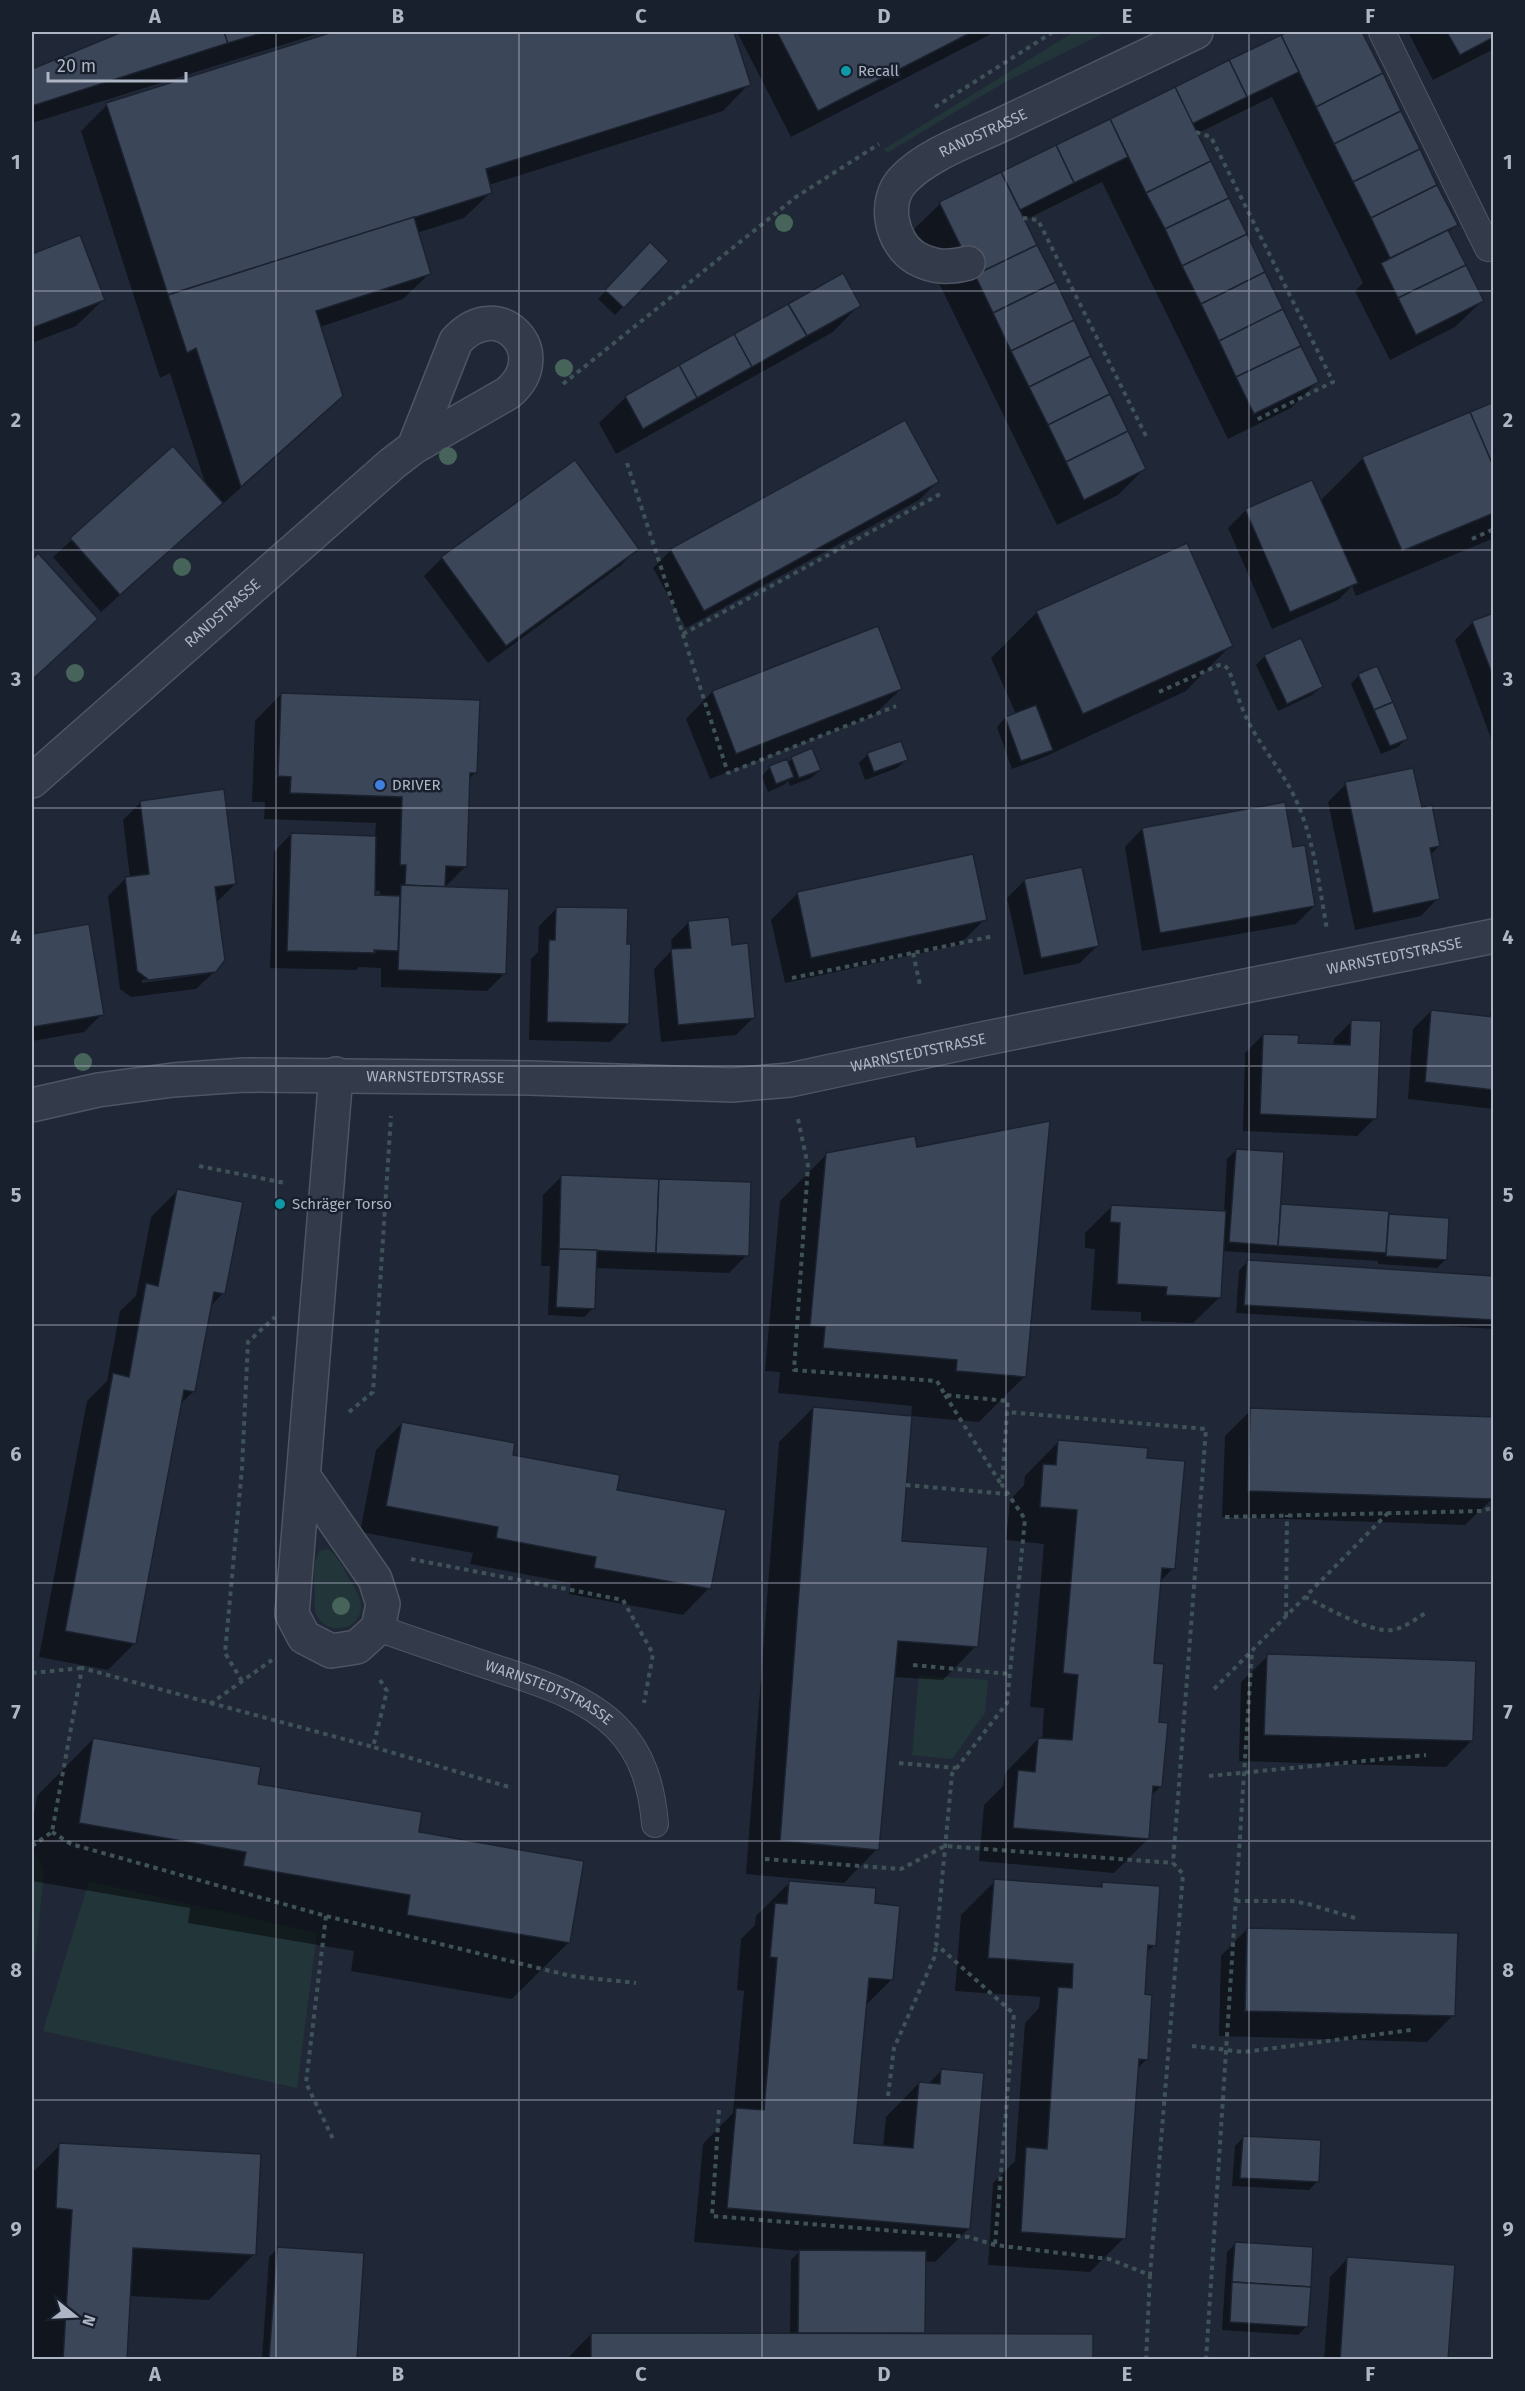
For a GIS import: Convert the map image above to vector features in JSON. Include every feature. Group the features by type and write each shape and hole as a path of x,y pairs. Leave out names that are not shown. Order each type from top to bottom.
{"street":[{"name":"RANDSTRASSE","path":"968,263 952,267 928,265 909,253 897,237 892,219 893,200 903,180 922,164 953,148 1196,32"},
{"name":"RANDSTRASSE","path":"32,781 414,447 518,386 524,375 527,360 524,348 512,330 497,323 486,322 465,331 453,348 414,447"},
{"name":"WARNSTEDTSTRASSE","path":"32,1105 98,1090 172,1080 244,1075 336,1074 732,1085 790,1080 1494,936"},
{"path":"304,1637 292,1614 336,1074"},
{"path":"305,1464 353,1548 375,1579 383,1604 368,1638"},
{"name":"WARNSTEDTSTRASSE","path":"304,1637 331,1651 368,1638"}],"lane":[{"path":"1382,32 1488,248"},
{"name":"WARNSTEDTSTRASSE","path":"368,1638 523,1678 596,1710 618,1728 635,1751 646,1774 653,1801 655,1824"}],"path":[{"path":"927,112 1053,32"},
{"path":"1196,132 1211,136 1334,382 1256,420"},
{"path":"524,375 565,384 796,197 879,143"},
{"path":"1023,218 1038,220 1147,438"},
{"path":"627,463 728,773 896,706"},
{"path":"683,634 942,493"},
{"path":"1472,539 1494,530"},
{"path":"1159,692 1219,665 1224,665 1228,670 1245,717 1278,765 1295,798 1311,841 1334,969"},
{"path":"792,978 994,936"},
{"path":"913,953 920,985"},
{"path":"305,1464 373,1392 394,1076"},
{"path":"790,1080 808,1166 794,1370 937,1381 1025,1519 1007,1703 952,1774 934,1956 894,2048 888,2096"},
{"path":"199,1166 327,1191"},
{"path":"242,1681 225,1653 242,1468 248,1342 321,1273"},
{"path":"945,1395 1008,1401 1002,1485"},
{"path":"1007,1412 1206,1429 1173,1863"},
{"path":"906,1485 1008,1494"},
{"path":"1225,1516 1482,1510 1494,1507"},
{"path":"1214,1689 1388,1513"},
{"path":"1286,1617 1287,1515"},
{"path":"353,1548 623,1600 653,1654 635,1751"},
{"path":"1305,1597 1370,1627 1384,1631 1395,1630 1407,1625 1426,1613"},
{"path":"210,1704 304,1637"},
{"path":"368,1638 387,1691 373,1747"},
{"path":"1206,2360 1252,1651"},
{"path":"913,1665 1010,1674"},
{"path":"32,1673 82,1668 373,1747 509,1787"},
{"path":"32,1846 52,1832 82,1668"},
{"path":"1209,1776 1426,1755"},
{"path":"899,1763 957,1768"},
{"path":"52,1832 71,1844 326,1916 571,1976 636,1983"},
{"path":"765,1859 901,1869 945,1846 1173,1863 1183,1874 1150,2275 1146,2360"},
{"path":"1236,1901 1292,1901 1355,1918"},
{"path":"326,1916 306,2083 334,2141"},
{"path":"936,1944 1014,2014 995,2245"},
{"path":"1192,2046 1244,2052 1411,2030"},
{"path":"719,2110 712,2216 969,2237 995,2245 1109,2259 1150,2275"}],"green space":[{"path":"1074,32 1106,32 1005,82 887,153 884,149"},
{"path":"328,1549 343,1567 361,1604 360,1614 356,1621 341,1628 325,1625 315,1610 315,1565 320,1551"},
{"path":"919,1675 988,1680 985,1713 952,1759 912,1755"},
{"path":"32,1847 44,1869 32,1992"},
{"path":"89,1881 317,1933 297,2088 43,2031"}],"building":[{"path":"122,32 224,32 228,43 32,106 32,69"},
{"path":"224,32 265,32 228,43"},
{"path":"333,32 734,32 751,85 486,169 492,193 168,295 106,103"},
{"name":"Recall","path":"777,32 972,32 818,111"},
{"path":"1287,32 1362,32 1383,73 1316,107 1281,35"},
{"path":"1447,32 1494,32 1494,37 1460,55"},
{"path":"1281,35 1299,72 1247,97 1229,60"},
{"path":"1229,60 1247,97 1192,124 1175,87"},
{"path":"1383,73 1401,111 1334,144 1316,107"},
{"path":"1175,87 1211,161 1146,193 1110,119"},
{"path":"1401,111 1420,149 1353,182 1334,144"},
{"path":"1110,119 1128,157 1074,183 1056,145"},
{"path":"1056,145 1074,183 1020,210 1001,172"},
{"path":"1420,149 1437,185 1371,218 1353,182"},
{"path":"1211,161 1229,198 1165,229 1146,193"},
{"path":"1001,172 1037,245 975,275 939,202"},
{"path":"1437,185 1458,225 1390,258 1371,218"},
{"path":"1229,198 1247,234 1182,266 1165,229"},
{"path":"414,217 431,274 316,311 343,396 241,487 196,348 187,353 168,295"},
{"path":"1448,230 1466,265 1398,298 1381,263"},
{"path":"1247,234 1265,272 1201,304 1182,266"},
{"path":"80,235 105,300 32,328 32,254"},
{"path":"650,242 669,261 624,308 605,290"},
{"path":"1037,245 1056,282 993,313 975,275"},
{"path":"1466,265 1484,301 1416,335 1398,298"},
{"path":"1265,272 1283,309 1219,341 1201,304"},
{"path":"843,273 861,306 807,336 788,304"},
{"path":"1056,282 1074,320 1011,351 993,313"},
{"path":"788,304 807,336 752,367 734,334"},
{"path":"1283,309 1301,346 1236,377 1219,341"},
{"path":"1074,320 1091,356 1029,387 1011,351"},
{"path":"734,334 752,367 697,398 679,365"},
{"path":"1301,346 1319,382 1254,414 1236,377"},
{"path":"1091,356 1110,394 1048,425 1029,387"},
{"path":"679,365 697,398 643,429 625,396"},
{"path":"1110,394 1128,431 1066,462 1048,425"},
{"path":"1494,402 1494,468 1470,412"},
{"path":"1470,412 1494,468 1494,513 1402,551 1362,457"},
{"path":"905,420 939,482 704,611 670,549"},
{"path":"1128,431 1146,469 1084,500 1066,462"},
{"path":"173,446 223,503 120,595 70,538"},
{"path":"575,460 639,549 506,646 441,557"},
{"path":"1312,480 1358,583 1290,612 1245,509"},
{"path":"1187,543 1233,646 1083,714 1036,611"},
{"path":"38,553 98,619 32,680 32,560"},
{"path":"1494,613 1494,679 1472,621"},
{"path":"878,626 902,689 736,754 712,691"},
{"path":"1301,638 1323,687 1287,704 1264,655"},
{"path":"1377,666 1393,702 1374,710 1358,674"},
{"name":"DRIVER","path":"281,693 480,700 477,773 470,773 467,867 446,866 445,887 405,885 406,865 400,865 402,797 290,793 291,777 278,776"},
{"path":"1393,702 1408,739 1390,746 1374,710"},
{"path":"1036,705 1053,750 1021,761 1005,717"},
{"path":"901,741 908,760 874,772 867,753"},
{"path":"812,748 821,770 799,778 791,757"},
{"path":"787,759 794,777 776,784 769,766"},
{"path":"1413,768 1422,807 1432,805 1440,846 1430,848 1440,899 1373,913 1345,782"},
{"path":"224,789 236,884 215,887 225,960 216,972 149,980 137,971 125,877 149,874 140,801"},
{"path":"1285,802 1293,847 1305,845 1315,906 1160,933 1142,828"},
{"path":"291,833 376,836 375,895 400,896 398,951 374,950 375,953 287,951"},
{"path":"973,854 987,920 811,958 797,892"},
{"path":"1082,867 1099,946 1041,958 1024,879"},
{"path":"401,885 509,889 506,974 398,970"},
{"path":"556,907 628,908 627,944 631,944 629,1024 547,1022 549,940 555,940"},
{"path":"729,917 732,945 748,943 755,1018 678,1025 671,949 691,948 688,921"},
{"path":"89,924 104,1015 32,1027 32,934"},
{"path":"1431,1010 1494,1017 1494,1090 1425,1082"},
{"path":"1351,1020 1381,1021 1377,1119 1260,1114 1263,1034 1299,1035 1298,1043 1350,1045"},
{"path":"1050,1121 1026,1377 956,1371 957,1360 823,1348 825,1327 810,1326 826,1153 915,1136 917,1147"},
{"path":"1236,1149 1284,1152 1278,1246 1229,1242"},
{"path":"561,1175 659,1179 656,1253 559,1249"},
{"path":"659,1179 751,1182 749,1256 656,1253"},
{"path":"177,1189 243,1202 225,1294 214,1292 195,1392 184,1390 136,1644 65,1631 113,1373 129,1377 146,1283 158,1286"},
{"path":"1281,1204 1389,1211 1386,1253 1278,1246"},
{"path":"1111,1205 1226,1211 1221,1298 1166,1295 1167,1287 1117,1284 1120,1223 1110,1222"},
{"path":"1389,1214 1449,1218 1447,1260 1386,1256"},
{"path":"559,1249 597,1250 595,1309 556,1307"},
{"path":"1247,1260 1494,1276 1494,1320 1244,1305"},
{"path":"813,1407 912,1416 902,1541 988,1547 978,1647 898,1641 879,1850 780,1841"},
{"path":"1250,1408 1494,1417 1493,1499 1248,1491"},
{"path":"402,1422 515,1443 513,1455 620,1475 617,1490 726,1510 711,1589 594,1568 596,1557 496,1538 498,1527 386,1506"},
{"path":"1058,1440 1148,1448 1147,1458 1185,1461 1175,1569 1162,1568 1154,1663 1164,1664 1159,1722 1168,1723 1162,1787 1153,1786 1149,1839 1013,1828 1018,1770 1035,1772 1038,1738 1072,1740 1078,1675 1063,1673 1077,1510 1040,1507 1043,1464 1056,1465"},
{"path":"1267,1654 1476,1661 1473,1741 1264,1735"},
{"path":"93,1738 261,1767 258,1784 422,1812 419,1832 584,1861 570,1943 407,1915 410,1895 243,1866 246,1852 79,1823"},
{"path":"994,1879 1102,1887 1102,1882 1160,1886 1156,1946 1148,1945 1145,1994 1152,1995 1148,2060 1139,2059 1126,2239 1021,2232 1026,2147 1047,2149 1058,1987 1072,1988 1073,1964 988,1958"},
{"path":"789,1881 876,1888 875,1903 900,1906 893,1980 869,1978 854,2143 913,2148 919,2082 940,2084 941,2069 984,2073 970,2229 727,2208 736,2108 764,2110 777,1958 770,1957 775,1903 787,1904"},
{"path":"1247,1928 1458,1933 1455,2016 1245,2011"},
{"path":"1243,2136 1321,2140 1319,2182 1240,2178"},
{"path":"59,2143 261,2154 256,2255 133,2248 127,2360 63,2360 72,2210 56,2208"},
{"path":"1235,2242 1313,2247 1311,2287 1232,2282"},
{"path":"277,2247 364,2253 357,2360 269,2360"},
{"path":"799,2250 926,2251 925,2333 798,2333"},
{"path":"1347,2257 1455,2265 1448,2360 1340,2360"},
{"path":"1232,2282 1311,2287 1308,2327 1230,2322"},
{"path":"591,2333 1093,2334 1093,2360 591,2360"}],"place":[{"name":"Recall","path":"846,71"},
{"name":"DRIVER","path":"380,785"},
{"name":"Schräger Torso","path":"280,1204"}]}
